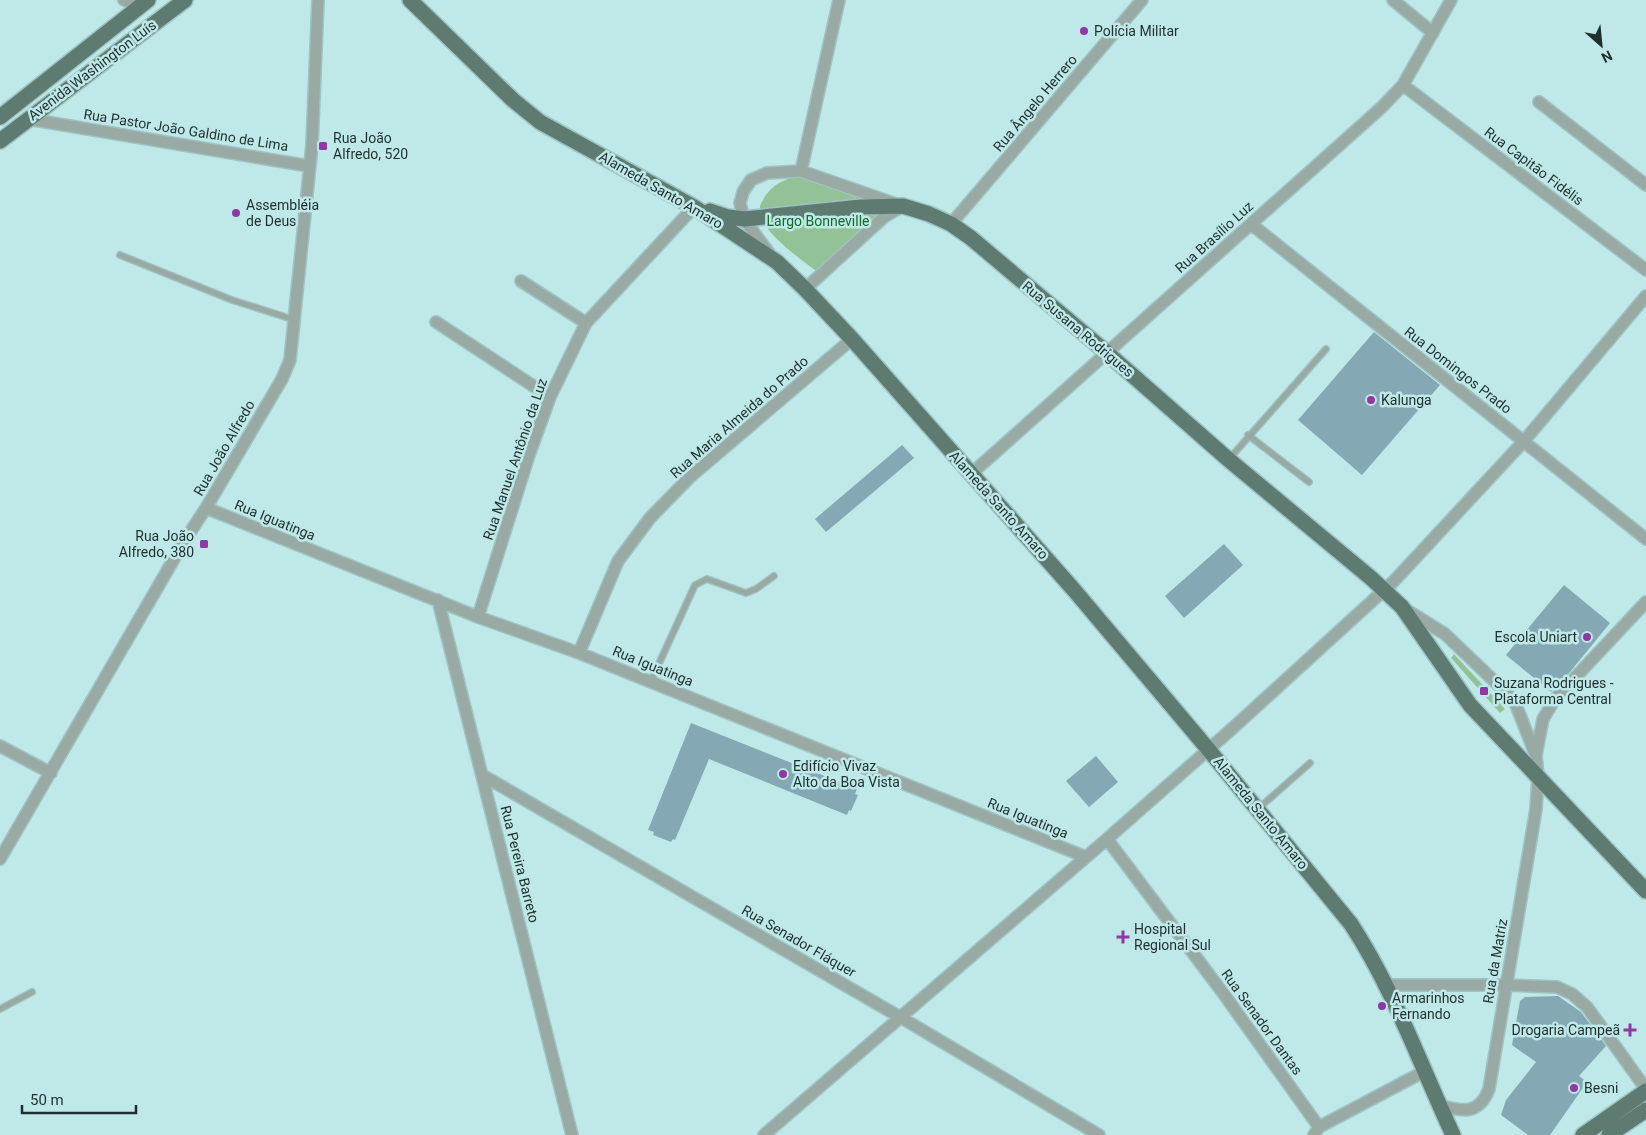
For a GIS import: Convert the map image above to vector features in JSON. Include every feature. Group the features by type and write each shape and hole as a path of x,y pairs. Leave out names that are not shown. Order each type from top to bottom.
{"main road":[{"name":"Avenida Washington Luís","path":"0,141 185,0"},
{"name":"Alameda Santo Amaro","path":"410,0 512,100 540,122 694,207 777,262 852,339 1074,590 1208,749 1351,924 1370,953 1387,985 1453,1135"},
{"name":"Avenida Washington Luís","path":"0,117 145,3"},
{"name":"Rua Susana Rodrigues","path":"694,207 728,217 744,219 861,207 903,206 929,214 951,224 971,238 1106,352 1229,460 1384,590 1402,607 1470,705 1538,777"},
{"path":"1538,777 1646,891"},
{"path":"1583,1135 1646,1090"},
{"path":"1609,1135 1646,1110"}],"street":[{"path":"124,0 145,3"},
{"path":"801,171 839,0"},
{"name":"Rua Ângelo Herrero","path":"951,224 1142,0"},
{"path":"1393,0 1433,33"},
{"name":"Rua Brasílio Luz","path":"971,474 1382,107 1403,85 1451,0"},
{"name":"Rua João Alfredo","path":"0,859 185,540 282,379 290,360 312,145 319,1"},
{"name":"Rua Capitão Fidélis","path":"1403,85 1646,270"},
{"path":"1539,102 1646,185"},
{"name":"Rua Pastor João Galdino de Lima","path":"28,119 309,166"},
{"path":"777,262 755,236 744,219 740,204 751,180 767,173 801,171 903,206"},
{"path":"805,289 884,217 903,206"},
{"name":"Rua Manuel Antônio da Luz","path":"478,616 529,455 550,397 586,323 694,207"},
{"name":"Rua Domingos Prado","path":"1252,224 1646,539"},
{"path":"521,281 586,323"},
{"path":"764,1135 1107,839 1394,582 1524,441 1646,296"},
{"path":"436,322 550,397"},
{"name":"Rua Maria Almeida do Prado","path":"579,653 618,561 650,518 690,477 852,339"},
{"name":"Rua Iguatinga","path":"206,508 478,616 579,653 1086,857"},
{"name":"Rua Pereira Barreto","path":"438,600 572,1135"},
{"path":"1536,756 1543,719 1555,699 1646,602"},
{"name":"Rua Susana Rodrigues","path":"1402,607 1445,634 1514,700 1536,756 1538,777"},
{"path":"0,746 51,773"},
{"name":"Rua Senador Fláquer","path":"482,776 900,1017 1099,1135"},
{"name":"Rua da Matriz","path":"1440,1105 1463,1110 1472,1109 1485,1100 1490,1089 1536,810 1538,777"},
{"name":"Rua Senador Dantas","path":"1107,839 1222,993 1317,1131"},
{"path":"1387,985 1506,985 1558,988 1572,994 1587,1007 1646,1090"},
{"path":"1317,1131 1426,1071"}],"lane":[{"path":"120,256 232,300 295,320"},
{"path":"1229,460 1248,435 1326,349"},
{"path":"1248,435 1308,482"},
{"path":"651,682 695,585 707,579 746,593 756,589 774,576"},
{"path":"1257,809 1310,763"},
{"path":"0,1009 32,992"}],"green space":[{"name":"Largo Bonneville","path":"804,174 891,206 820,274 782,244 765,225 761,216 760,205 771,189 785,180"},
{"path":"1454,654 1505,709 1500,713 1451,658"}],"building":[{"name":"Kalunga","path":"1374,332 1440,385 1362,475 1298,420"},
{"path":"902,445 914,458 826,532 815,519"},
{"path":"1224,544 1243,565 1184,618 1165,596"},
{"path":"1564,585 1610,623 1551,692 1506,655"},
{"name":"Edifício Vivaz Alto da Boa Vista","path":"691,723 857,789 855,794 858,795 851,811 849,810 847,815 709,759 675,840 673,839 671,842 653,835 654,832 648,830"},
{"path":"1096,756 1118,782 1089,807 1066,781"},
{"path":"1558,996 1581,1012 1606,1046 1579,1076 1587,1082 1550,1135 1528,1135 1501,1115 1506,1100 1536,1062 1512,1045 1520,1001 1525,997"}],"place":[{"name":"Polícia Militar","path":"1084,31"},
{"name":"Rua João Alfredo, 520","path":"323,146"},
{"name":"Assembléia de Deus","path":"236,213"},
{"name":"Kalunga","path":"1371,400"},
{"name":"Rua João Alfredo, 380","path":"204,544"},
{"name":"Escola Uniart","path":"1587,637"},
{"name":"Suzana Rodrigues - Plataforma Central","path":"1484,691"},
{"name":"Edifício Vivaz Alto da Boa Vista","path":"783,774"},
{"name":"Hospital Regional Sul","path":"1123,937"},
{"name":"Armarinhos Fernando","path":"1382,1006"},
{"name":"Drogaria Campeã","path":"1630,1030"},
{"name":"Besni","path":"1574,1088"}]}
